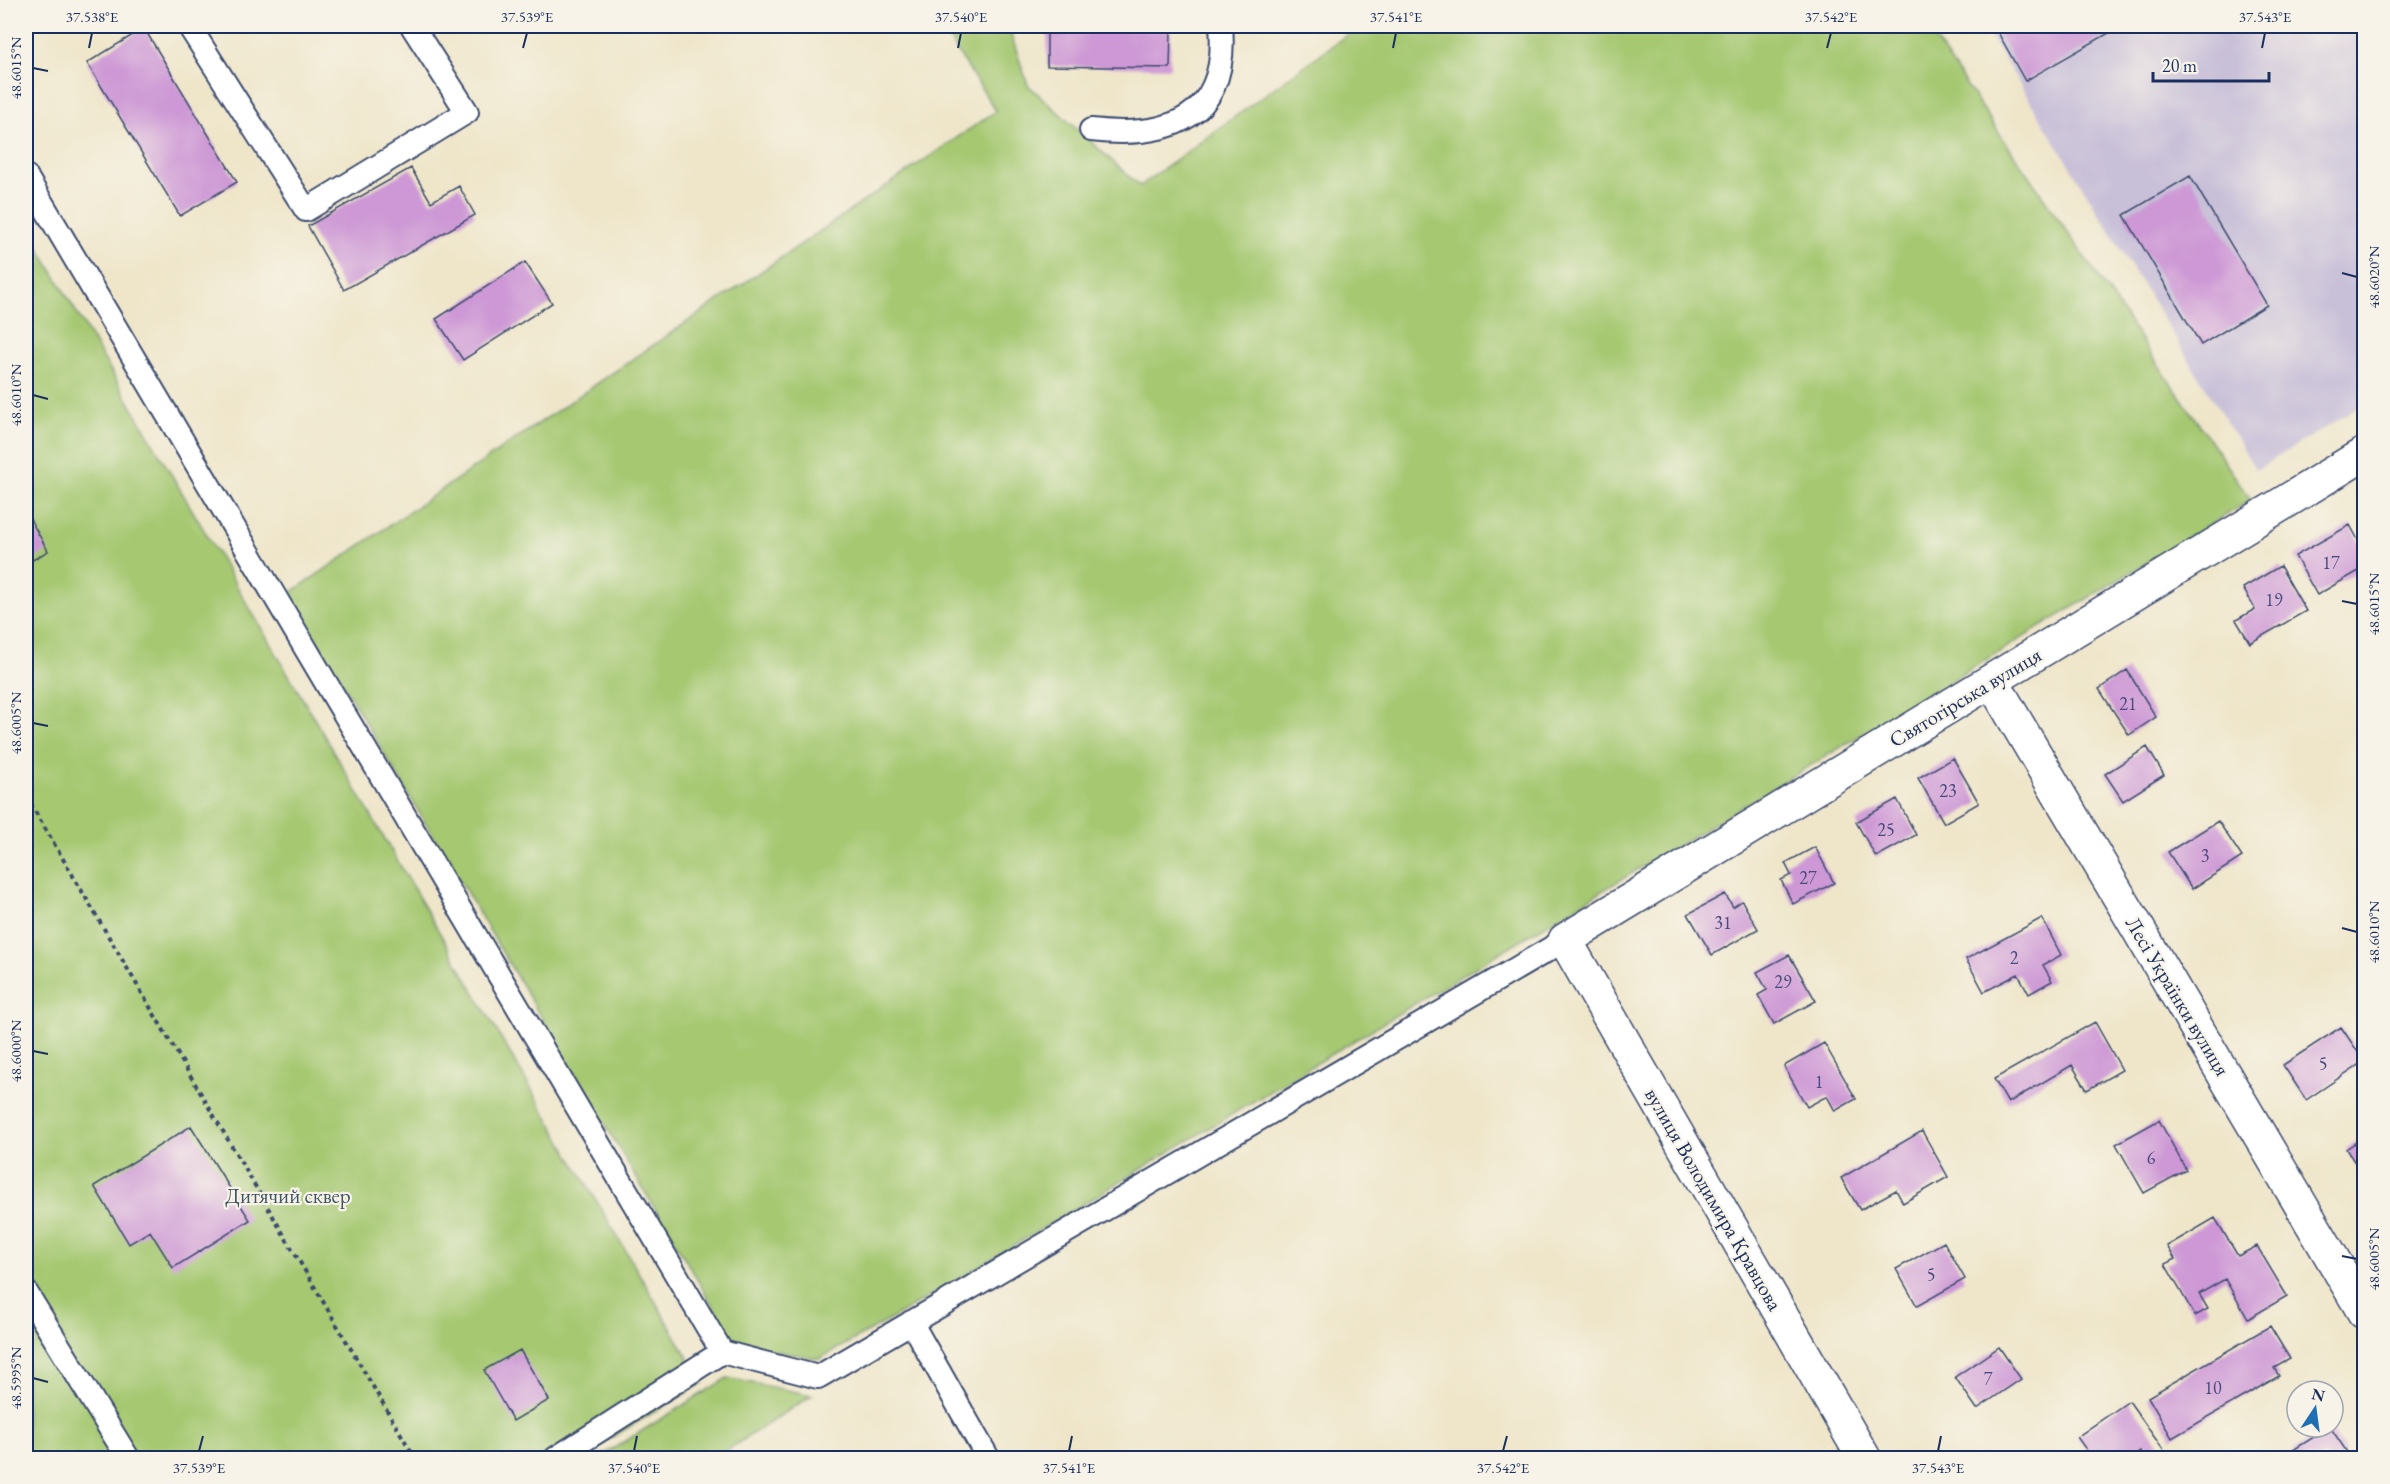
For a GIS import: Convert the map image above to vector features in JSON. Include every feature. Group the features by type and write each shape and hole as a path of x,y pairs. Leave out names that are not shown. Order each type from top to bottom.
{"street":[{"name":"Святогірська вулиця","path":"1565,940 2364,454"},
{"name":"Лесі Українки вулиця","path":"1992,681 2364,1312"},
{"name":"вулиця Володимира Кравцова","path":"1565,940 1863,1458"}],"lane":[{"path":"189,26 306,210 467,112 412,26"},
{"path":"1091,130 1125,134 1159,129 1188,119 1209,99 1220,63 1221,26"},
{"path":"26,176 722,1352 818,1377 1565,940"},
{"path":"26,1292 128,1458"},
{"path":"911,1322 988,1458"},
{"path":"556,1458 722,1352"}],"path":[{"path":"26,796 415,1458"}],"shaded area":[{"path":"1984,26 2364,26 2364,404 2256,470"}],"green space":[{"path":"941,26 1008,26 1028,85 1140,186 1359,26 1926,26 2251,500 907,1310 819,1359 735,1343 289,594 996,111"},
{"name":"Дитячий сквер","path":"26,226 703,1383 577,1458 26,1458"},
{"path":"727,1378 812,1395 715,1458 598,1458"}],"building":[{"path":"2002,26 2105,26 2109,33 2025,81 1996,29"},
{"path":"144,28 237,182 180,216 87,63"},
{"path":"1047,28 1171,30 1170,68 1047,66"},
{"path":"411,168 431,202 459,186 475,215 344,290 308,226"},
{"path":"2190,176 2267,305 2201,345 2124,215"},
{"path":"525,262 552,303 463,360 436,319"},
{"path":"26,512 48,551 26,564"},
{"path":"2350,525 2364,551 2364,568 2317,595 2295,556"},
{"path":"2280,566 2306,611 2250,643 2236,620 2255,609 2243,588"},
{"path":"2127,670 2156,717 2129,735 2099,689"},
{"path":"2147,747 2164,775 2123,801 2105,774"},
{"path":"1953,758 1979,803 1944,823 1918,778"},
{"path":"1897,799 1916,835 1876,857 1856,822"},
{"path":"2218,821 2242,857 2192,889 2168,852"},
{"path":"1815,847 1834,883 1793,904 1781,880 1791,875 1785,863"},
{"path":"1725,894 1733,907 1742,901 1758,929 1712,955 1688,914"},
{"path":"2042,918 2061,955 2043,965 2052,981 2029,994 2018,974 1984,992 1966,959"},
{"path":"1789,955 1816,1001 1774,1024 1758,995 1767,990 1757,972"},
{"path":"2095,1022 2122,1070 2087,1090 2072,1065 2008,1103 1994,1079"},
{"path":"2341,1027 2364,1061 2306,1100 2283,1065"},
{"path":"1824,1043 1856,1099 1835,1111 1827,1096 1807,1107 1784,1066"},
{"path":"2159,1120 2186,1170 2144,1193 2116,1144"},
{"path":"191,1126 250,1220 173,1268 150,1231 129,1244 94,1186"},
{"path":"1922,1131 1948,1177 1903,1203 1896,1190 1860,1210 1841,1178"},
{"path":"2364,1137 2364,1176 2346,1149"},
{"path":"2215,1218 2238,1256 2257,1246 2287,1296 2248,1319 2225,1279 2199,1294 2208,1309 2195,1316 2165,1264 2175,1259 2167,1246"},
{"path":"1944,1242 1965,1279 1917,1306 1896,1269"},
{"path":"2270,1326 2290,1359 2274,1368 2279,1376 2172,1438 2148,1397"},
{"path":"1999,1347 2021,1379 1977,1409 1955,1377"},
{"path":"520,1350 549,1400 513,1421 484,1370"},
{"path":"2129,1401 2169,1458 2144,1458 2140,1452 2131,1458 2092,1458 2077,1437"},
{"path":"2311,1439 2338,1439 2347,1452 2337,1458 2298,1458 2293,1450"}]}
